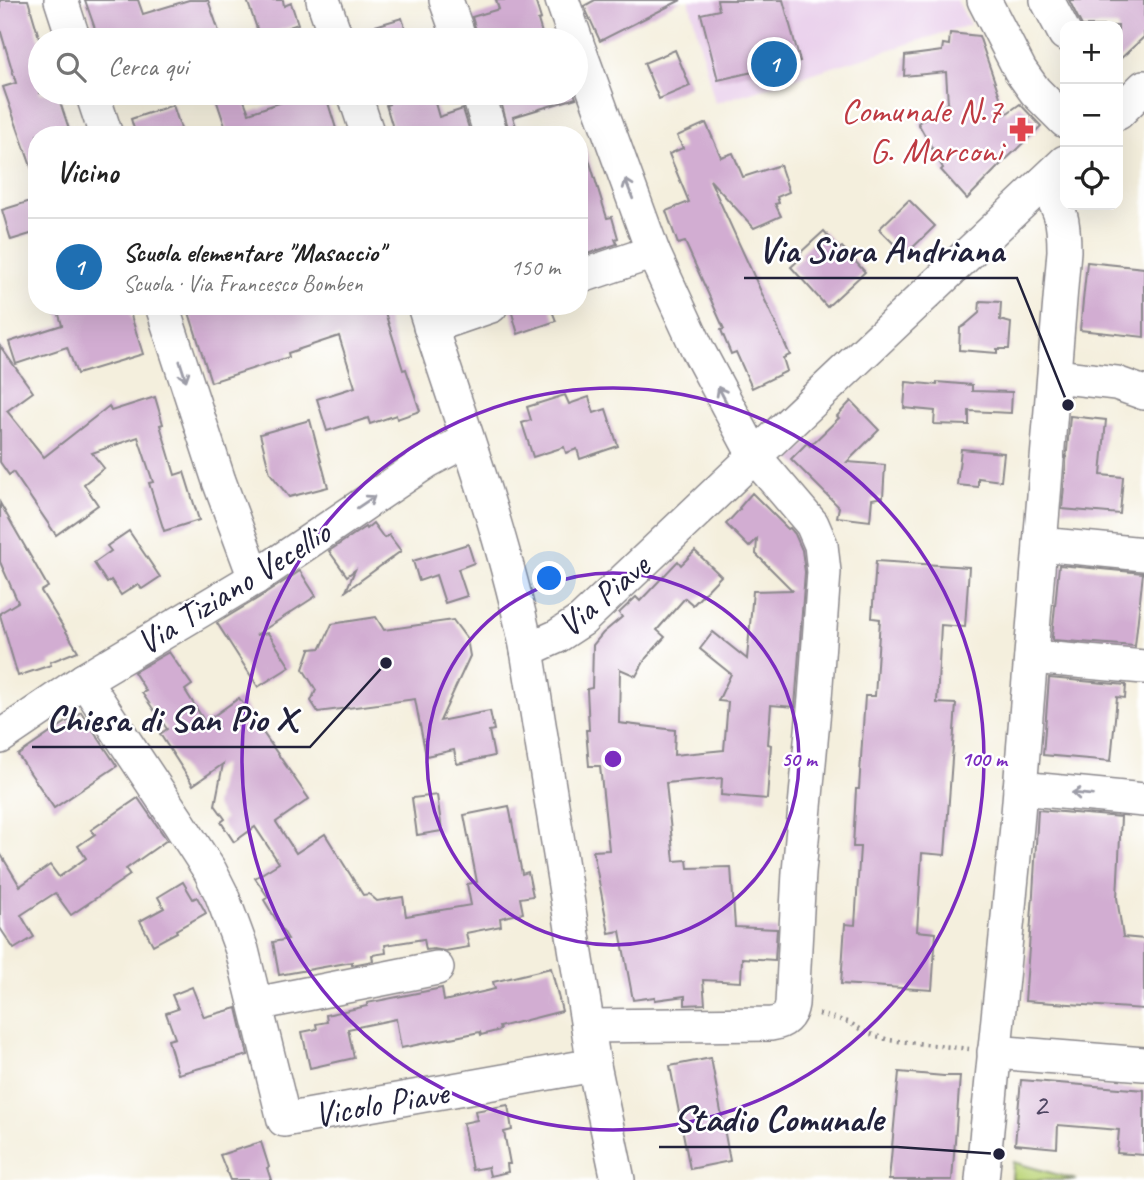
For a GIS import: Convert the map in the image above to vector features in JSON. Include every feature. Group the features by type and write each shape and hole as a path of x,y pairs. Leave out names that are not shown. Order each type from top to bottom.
{"street":[{"path":"61,0 70,28"},
{"path":"323,0 333,28"},
{"path":"446,0 456,28"},
{"path":"562,0 572,28"},
{"path":"984,0 1020,69 1035,91 1060,116"},
{"path":"1047,0 1060,25"},
{"path":"588,74 653,252 698,350 755,457 812,524 821,545 824,572 791,1011 783,1021 771,1024 588,1026"},
{"path":"96,105 103,126"},
{"path":"358,105 365,126"},
{"path":"482,105 488,126"},
{"path":"982,1180 1020,788 1055,376 1064,234 1054,173"},
{"name":"Via Piave","path":"618,1180 594,1065 527,650 556,638 582,620 1054,173"},
{"path":"588,273 653,252"},
{"path":"165,315 219,481 255,578"},
{"path":"427,317 497,529 517,600 527,650"},
{"path":"1055,376 1116,383 1144,393"},
{"name":"Via Tiziano Vecellio","path":"2,730 255,578 426,462 468,442"},
{"path":"1040,544 1144,554"},
{"path":"1031,657 1144,667"},
{"name":"Vicolo Piave","path":"84,680 210,871 231,917 245,960 284,1120 594,1065"},
{"path":"1020,788 1144,800"},
{"path":"256,1004 437,968"},
{"path":"994,1052 1144,1064"}],"path":[{"path":"791,1011 826,1014 889,1040 994,1052"}],"shaded area":[{"path":"689,0 957,0 970,25 715,103"}],"green space":[{"path":"1013,1162 1076,1180 1012,1180"}],"building":[{"path":"0,0 28,0 36,28 28,28 28,105 61,105 68,126 28,126 28,158 3,87 16,83 0,29"},
{"path":"85,0 138,0 143,14 189,0 208,0 218,28 95,28"},
{"path":"247,0 283,0 284,6 291,3 298,24 286,28 257,28"},
{"path":"496,0 535,0 541,19 538,20 540,28 475,28 472,17 499,9"},
{"path":"595,0 681,0 600,41 584,6"},
{"path":"717,0 783,0 800,61 718,80 701,14 719,10"},
{"path":"1069,0 1144,0 1144,37 1123,56 1123,21 1080,21"},
{"path":"402,18 405,28 368,28"},
{"path":"950,33 979,36 1006,114 1020,104 1041,126 967,199 941,170 943,168 918,123 948,103 946,72 904,76 905,56 942,51 943,44 949,45"},
{"path":"675,50 690,86 659,99 644,63"},
{"path":"173,105 180,126 133,126 131,119"},
{"path":"218,105 246,105 249,113 273,105 329,105 335,126 225,126"},
{"path":"386,105 436,105 439,117 463,109 468,126 392,126"},
{"path":"502,105 553,105 513,117 516,126 508,126"},
{"path":"706,123 721,157 733,153 743,177 780,165 789,192 777,197 779,203 775,204 781,216 754,228 710,180 790,355 783,358 787,371 752,388 736,352 731,354 721,330 724,329 685,242 678,244 666,211 689,202 669,154 683,148 677,136"},
{"path":"588,156 607,218 612,217 617,244 588,254"},
{"path":"909,200 935,226 905,255 879,229"},
{"path":"28,202 28,235 11,240 2,210"},
{"path":"824,231 839,249 842,247 865,272 827,307 791,267 802,257 800,253"},
{"path":"1087,262 1144,268 1144,337 1080,330"},
{"path":"980,301 1001,302 1000,320 1011,323 1009,349 997,349 997,353 959,350 960,328 979,313"},
{"path":"59,315 131,315 143,354 77,374 67,347 16,364 9,342 62,325"},
{"path":"190,315 386,315 403,370 406,369 420,411 397,419 396,415 370,424 368,418 327,431 317,399 355,387 339,336 288,353 289,357 211,382"},
{"path":"513,315 554,315 556,321 518,334"},
{"path":"0,346 33,392 7,411 44,457 109,406 111,411 155,397 163,424 160,425 175,475 184,472 199,520 164,531 149,483 153,482 138,437 92,453 104,468 84,484 98,505 56,535 13,472 9,475 0,462"},
{"path":"906,382 972,385 972,391 1012,392 1011,413 969,411 969,425 934,424 935,411 904,408"},
{"path":"565,395 569,404 589,397 594,413 606,409 618,446 580,459 577,449 566,453 564,447 533,457 522,423 531,420 527,407"},
{"path":"851,401 879,430 847,462 885,465 883,497 872,499 870,521 837,517 839,507 791,459 807,443 810,446 839,418 837,416"},
{"path":"1070,416 1106,420 1101,475 1123,477 1120,514 1062,509"},
{"path":"310,420 328,487 289,497 270,473 260,434"},
{"path":"961,449 1004,453 1001,481 978,478 978,487 957,485"},
{"path":"752,493 790,528 802,550 805,572 795,707 771,705 767,799 721,795 722,778 666,783 674,861 687,860 688,868 731,867 735,927 777,929 775,960 742,958 741,982 703,980 705,1004 685,1005 685,996 633,1000 620,931 609,933 593,851 609,850 600,766 589,766 586,730 589,730 587,689 592,688 593,645 622,617 619,613 636,597 640,601 678,561 681,565 695,551 721,576 693,605 685,598 657,630 665,637 646,658 636,676 620,669 619,723 675,730 674,755 724,750 728,702 718,701 731,674 700,649 713,632 747,659 753,591 792,590 756,554 757,539 749,547 726,524"},
{"path":"0,503 48,587 41,591 78,651 50,662 51,665 18,676 0,615 18,602 0,562"},
{"path":"373,523 384,538 389,535 401,551 346,591 355,570 347,576 329,551"},
{"path":"129,531 160,577 142,589 138,584 121,595 111,580 107,583 94,563 111,551 107,546"},
{"path":"468,544 474,563 458,569 467,596 445,603 436,575 419,581 413,561"},
{"path":"876,561 969,567 965,627 941,625 937,703 956,704 945,855 922,853 917,931 936,933 932,990 841,984 845,924 855,925 860,847 853,847 865,696 875,696 880,619 872,618"},
{"path":"1059,565 1143,573 1135,646 1053,640"},
{"path":"300,571 316,596 256,635 268,633 290,667 258,687 217,623"},
{"path":"376,617 384,630 453,620 467,639 470,656 440,721 490,711 494,730 489,731 494,756 457,764 454,750 426,756 415,699 318,712 311,701 316,690 303,669 310,649 321,648 332,624"},
{"path":"169,652 192,685 185,690 205,722 239,698 309,799 276,822 296,853 325,834 363,895 369,894 377,901 403,897 406,916 471,905 467,884 477,882 464,815 509,806 522,874 528,872 533,896 520,898 523,913 500,918 501,926 466,933 469,947 445,951 426,950 424,939 385,945 386,953 372,955 373,961 352,965 352,962 279,975 273,942 288,939 264,900 268,897 255,878 279,863 255,827 234,842 221,822 225,819 215,805 223,764 193,785 160,734 167,729 142,693 146,691 134,672"},
{"path":"1049,678 1126,685 1125,698 1117,697 1111,761 1043,755"},
{"path":"81,712 117,766 54,808 18,755"},
{"path":"437,795 442,831 417,835 412,798"},
{"path":"138,798 167,840 126,869 130,875 71,915 55,893 21,915 34,937 14,949 0,928 0,853 20,886 50,865 59,877 86,858 78,846 95,834 91,830"},
{"path":"1038,810 1121,817 1117,898 1123,937 1144,939 1144,1009 1025,1001"},
{"path":"183,882 193,899 197,897 206,913 153,945 140,921 164,908 158,897"},
{"path":"551,968 562,1011 499,1027 500,1030 481,1035 480,1032 401,1048 396,1019 348,1029 354,1058 310,1068 302,1032 317,1029 316,1024 327,1022 326,1015 367,1006 367,1003 442,988 444,1001 495,989 493,982"},
{"path":"192,987 204,1017 237,1008 248,1055 178,1074 168,1040 175,1038 166,1013 178,1009 172,995"},
{"path":"711,1058 730,1161 690,1169 670,1066"},
{"path":"899,1072 960,1076 952,1180 889,1180"},
{"path":"1021,1080 1144,1090 1144,1155 1117,1153 1119,1130 1058,1125 1057,1148 1015,1144"},
{"path":"508,1105 512,1130 504,1132 510,1164 507,1164 508,1172 490,1176 488,1167 472,1170 463,1123 477,1120 475,1111"},
{"path":"261,1142 271,1180 230,1180 220,1155"}],"place":[{"name":"Scuola elementare \"Masaccio\"","path":"774,64"},
{"name":"Comunale N.7 G. Marconi","path":"1022,130"},
{"name":"Via Siora Andriana","path":"1068,405"},
{"name":"Chiesa di San Pio X","path":"386,663"},
{"name":"Stadio Comunale","path":"999,1154"}]}
